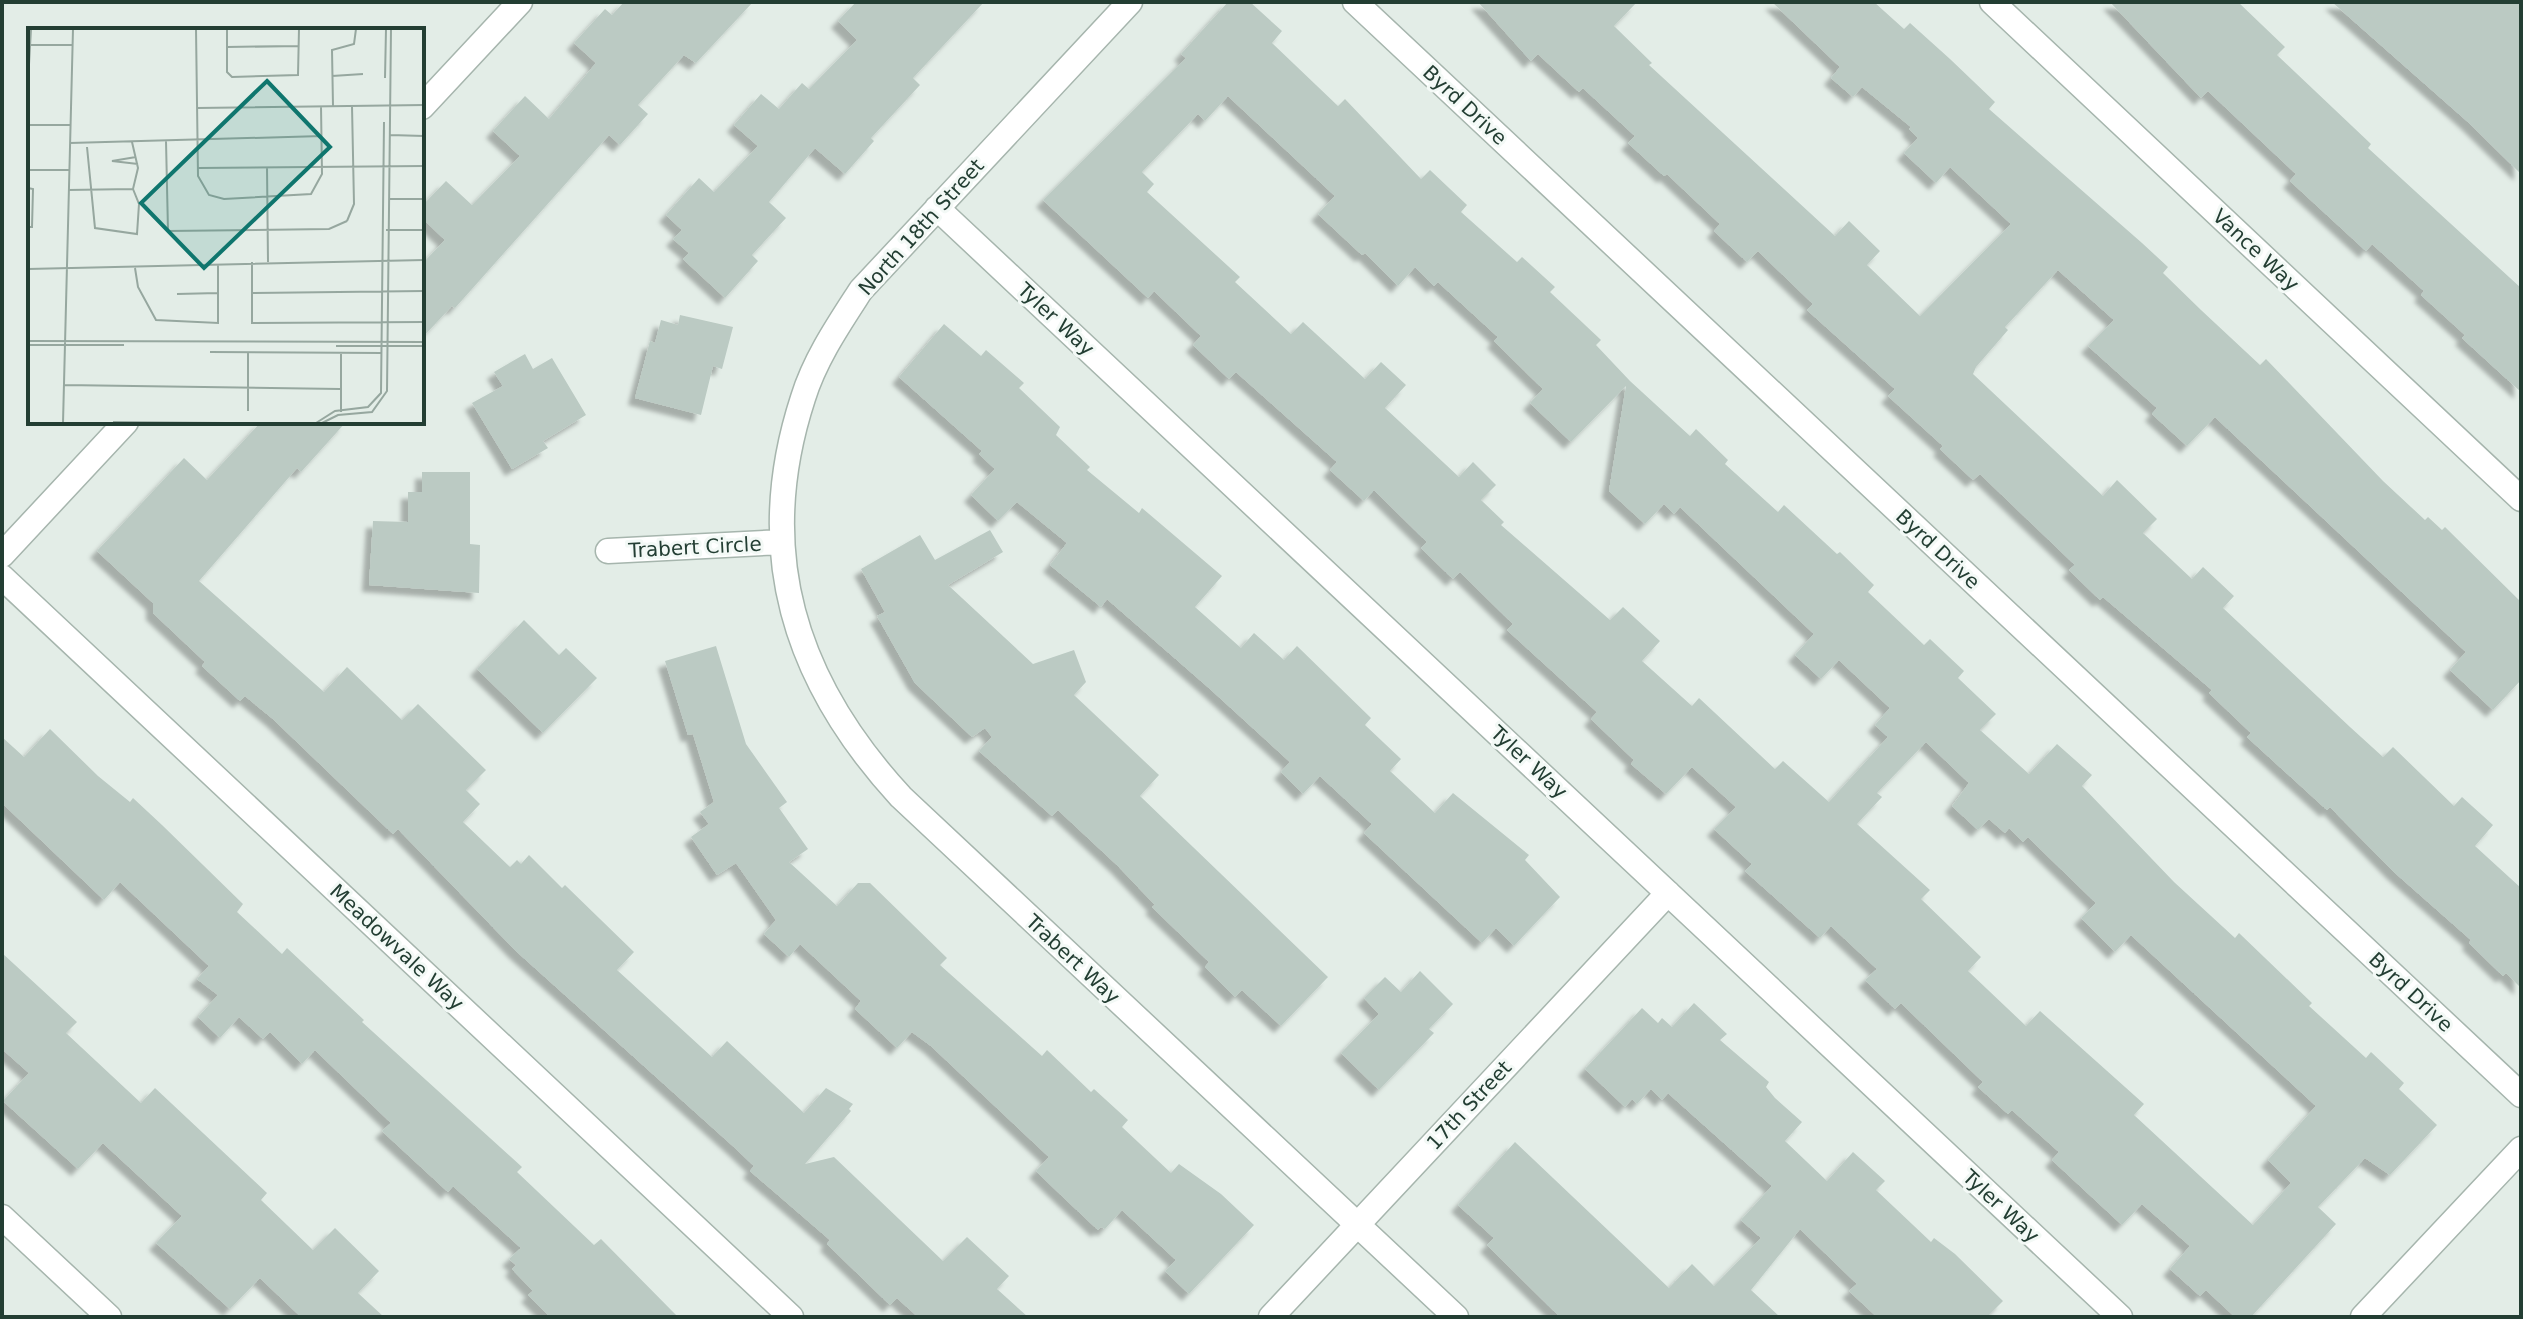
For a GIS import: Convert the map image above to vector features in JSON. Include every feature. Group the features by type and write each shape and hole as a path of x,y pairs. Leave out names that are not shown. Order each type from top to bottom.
{"street":[{"path":"424,105 520,2"},
{"name":"North 18th Street","path":"782,542 787,455 803,395 827,343 861,290 1130,2"},
{"name":"Byrd Drive","path":"1355,2 2521,1095"},
{"name":"Vance Way","path":"1992,2 2521,499"},
{"name":"Tyler Way","path":"937,208 2120,1317"},
{"path":"2,555 124,424"},
{"name":"Trabert Circle","path":"608,551 782,542"},
{"name":"Trabert Way","path":"782,542 790,601 806,656 830,707 864,756 901,797 1456,1317"},
{"name":"Meadowvale Way","path":"2,577 791,1317"},
{"name":"17th Street","path":"1271,1317 1668,893"},
{"path":"2363,1317 2521,1149"},
{"path":"2,1217 109,1317"}],"building":[{"path":"624,2 753,2 696,63 684,55 638,105 648,114 620,145 609,135 455,308 452,306 424,336 424,262 445,240 424,220 424,204 446,181 472,205 520,156 493,131 525,96 549,119 596,63 574,43 605,9 612,15"},
{"path":"856,2 984,2 913,78 920,85 871,138 874,141 845,174 815,148 769,202 786,218 752,255 758,261 725,298 683,259 689,253 673,239 682,230 666,215 699,178 714,192 758,146 734,125 761,94 779,109 802,83 809,89 857,40 838,21"},
{"path":"1228,2 1250,2 1282,31 1272,43 1338,106 1345,99 1421,179 1430,170 1467,205 1461,212 1517,262 1522,257 1555,287 1550,292 1601,340 1596,345 1630,381 1690,436 1696,429 1728,460 1725,464 1778,512 1784,505 1837,554 1840,552 1874,585 1868,592 1924,645 1930,639 1964,671 1958,678 1996,714 1980,730 2029,774 2057,744 2092,775 2082,786 2174,882 2235,938 2239,933 2312,1003 2309,1006 2366,1058 2371,1052 2404,1083 2399,1089 2437,1125 2390,1175 2365,1158 2318,1207 2336,1224 2251,1317 2235,1317 2206,1290 2200,1296 2170,1269 2190,1246 2142,1204 2122,1225 2052,1160 2059,1152 2012,1110 2008,1114 1978,1087 1983,1082 1901,1003 1895,1009 1865,980 1877,969 1831,926 1820,938 1745,871 1752,864 1714,829 1736,807 1692,767 1666,794 1631,764 1634,760 1591,719 1597,712 1507,630 1513,624 1460,572 1453,579 1421,548 1427,542 1374,490 1364,501 1330,470 1337,462 1236,372 1229,379 1193,345 1201,336 1154,291 1148,298 1043,200 1186,58 1181,54","holes":["1228,96 1335,196 1318,214 1362,255 1365,253 1398,286 1415,267 1434,286 1438,282 1498,337 1494,341 1543,389 1530,403 1571,442 1626,386 1609,491 1645,524 1664,504 1674,514 1680,507 1814,634 1795,655 1821,679 1839,660 1890,708 1875,725 1888,737 1829,802 1783,761 1775,769 1699,698 1692,706 1642,661 1660,641 1623,607 1610,620 1501,525 1504,522 1481,500 1496,485 1473,462 1459,477 1385,408 1406,385 1381,362 1365,379 1303,322 1291,334 1235,282 1240,277 1147,192 1154,184 1142,172 1198,114 1205,121","1926,742 1969,783 1952,806 1978,830 1989,819 2005,833 2009,828 2023,842 2028,837 2096,903 2081,918 2115,952 2131,935 2316,1106 2268,1160 2291,1183 2253,1225 2134,1115 2144,1104 2040,1011 2026,1026 1968,971 1981,957 1921,899 1930,890 1857,824 1882,797 1877,793"]},
{"path":"1478,2 1637,2 1614,26 1652,63 1649,65 1835,236 1849,221 1880,251 1867,265 1920,316 2011,224 1950,167 1936,183 1904,153 1918,138 1909,129 1911,127 1862,87 1853,97 1831,78 1840,67 1772,2 1874,2 1904,29 1910,23 1950,59 1995,102 1989,109 2168,267 2163,273 2201,310 2260,365 2266,359 2383,481 2425,520 2428,517 2442,530 2445,527 2521,602 2521,680 2493,710 2450,670 2466,652 2215,417 2187,446 2152,414 2157,408 2088,346 2114,320 2058,270 2005,327 2008,330 1973,374 2103,496 2117,480 2157,519 2143,533 2192,579 2203,567 2234,596 2223,608 2383,757 2393,747 2454,806 2462,797 2493,825 2475,846 2521,888 2521,988 2506,973 2503,976 2469,943 2471,940 2394,872 2330,807 2327,810 2247,737 2251,733 2209,693 2212,690 2103,597 2100,600 2069,570 2075,565 1980,474 1973,480 1940,449 1943,446 1888,396 1895,389 1807,310 1813,304 1758,251 1747,262 1714,231 1720,224 1667,174 1664,176 1628,143 1635,136 1583,88 1579,92 1538,54 1531,61"},
{"path":"2110,2 2238,2 2285,47 2277,55 2371,144 2368,148 2521,288 2521,392 2462,338 2465,335 2421,295 2424,291 2372,244 2366,251 2290,181 2296,174 2208,91 2201,98"},
{"path":"2332,2 2521,2 2521,174 2468,122"},
{"path":"680,315 733,327 722,369 713,366 701,415 635,398 650,341 655,343 661,320 678,325"},
{"path":"944,324 981,356 986,350 1024,383 1019,388 1060,427 1056,435 1090,467 1087,470 1139,513 1142,508 1222,576 1195,607 1241,648 1254,633 1284,660 1297,646 1371,718 1365,725 1401,759 1390,771 1435,813 1453,793 1529,855 1525,860 1560,897 1514,946 1496,928 1482,943 1364,833 1372,824 1320,776 1303,794 1281,772 1290,762 1209,688 1107,599 1101,607 1050,565 1067,543 1017,502 998,521 971,495 995,469 979,454 982,451 899,377"},
{"path":"525,354 533,369 552,358 586,415 543,441 548,448 512,469 472,403 503,386 494,372"},
{"path":"259,424 344,424 301,472 297,468 199,581 324,692 347,667 402,720 418,704 486,770 466,790 480,804 463,822 510,867 517,860 521,864 529,855 562,888 565,885 634,952 617,970 712,1057 727,1041 804,1113 826,1088 853,1104 849,1109 851,1111 805,1164 834,1157 943,1261 967,1237 1009,1276 997,1289 1028,1317 918,1317 897,1298 890,1305 827,1244 830,1240 750,1171 754,1166 734,1147 516,951 398,829 393,834 273,719 245,696 240,701 202,666 205,662 153,613 153,603 97,551 184,458 207,480"},
{"path":"422,472 470,472 470,544 480,545 479,593 369,585 373,521 408,522 408,492 422,492"},
{"path":"990,530 1003,552 948,585 1033,664 1074,650 1086,682 1074,695 1159,775 1140,796 1328,977 1281,1026 1242,990 1235,997 1205,967 1209,962 1152,907 1155,905 1118,866 1058,810 1052,816 979,751 992,737 985,728 972,737 915,683 877,616 885,612 861,569 920,535 935,560"},
{"path":"524,620 559,655 566,648 597,678 543,733 477,669"},
{"path":"716,646 746,744 787,802 779,808 808,849 789,862 837,906 858,883 870,883 947,958 940,965 1042,1056 1047,1050 1091,1092 1094,1089 1128,1120 1122,1127 1171,1173 1179,1164 1221,1194 1254,1225 1189,1294 1165,1271 1176,1260 1122,1210 1105,1229 1101,1227 1098,1230 1063,1197 1036,1171 1049,1157 931,1046 912,1032 897,1048 855,1009 861,1001 800,944 789,957 764,934 776,920 736,863 717,875 691,837 709,824 700,812 714,802 693,734 688,735 665,661"},
{"path":"50,729 98,776 130,802 133,798 162,825 243,904 237,912 282,954 287,948 364,1020 362,1022 522,1167 517,1172 594,1245 601,1239 678,1317 550,1317 528,1295 533,1291 512,1269 516,1265 509,1259 521,1248 453,1186 448,1192 382,1131 391,1123 315,1050 302,1064 270,1032 263,1039 239,1017 220,1038 198,1017 218,995 197,979 209,966 120,882 104,900 2,803 2,737 24,757"},
{"path":"2,953 77,1022 66,1033 141,1103 155,1088 267,1193 261,1200 313,1250 335,1228 379,1271 358,1293 384,1317 301,1317 260,1278 230,1309 156,1243 182,1216 103,1143 78,1169 3,1101 29,1073 2,1049"},
{"path":"1420,971 1453,1004 1429,1029 1434,1033 1379,1090 1341,1053 1379,1014 1364,998 1385,977 1401,992"},
{"path":"1694,1003 1727,1034 1720,1040 1769,1082 1766,1087 1775,1098 1802,1122 1785,1141 1827,1181 1853,1152 1885,1181 1876,1190 1931,1242 1934,1238 1955,1254 2003,1301 1987,1317 1877,1317 1849,1291 1857,1284 1800,1229 1751,1290 1780,1317 1560,1317 1487,1245 1494,1238 1458,1205 1515,1142 1669,1288 1692,1264 1714,1286 1761,1238 1741,1220 1772,1186 1668,1093 1662,1100 1651,1089 1637,1104 1632,1099 1625,1107 1585,1069 1642,1008 1658,1023 1662,1018 1672,1027"}]}
